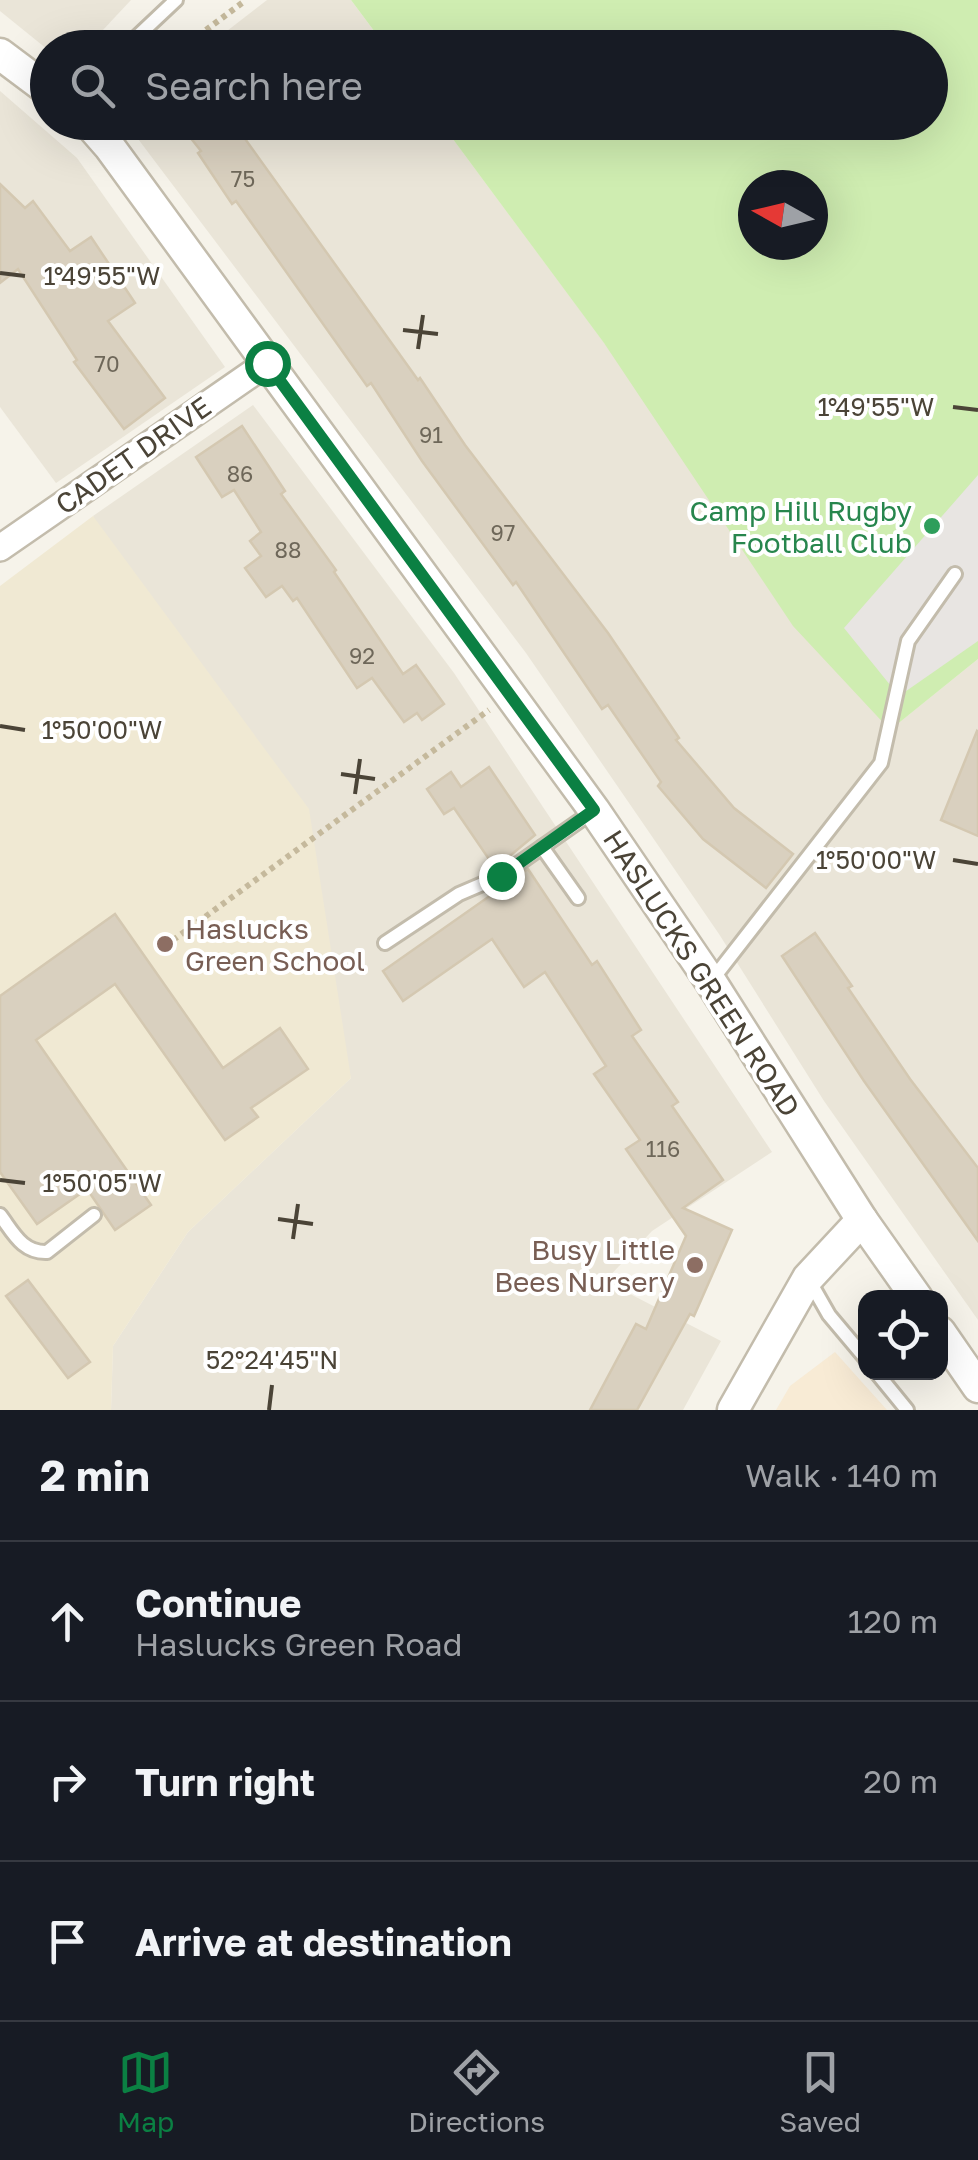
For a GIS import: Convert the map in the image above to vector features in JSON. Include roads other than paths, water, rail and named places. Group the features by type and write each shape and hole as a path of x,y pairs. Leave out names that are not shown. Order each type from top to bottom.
{"street":[{"path":"0,54 30,76"},
{"name":"HASLUCKS GREEN ROAD","path":"101,140 594,810 911,1290"},
{"name":"CADET DRIVE","path":"0,548 267,363"},
{"path":"732,1410 808,1278 862,1220"},
{"path":"948,1343 978,1386"}],"lane":[{"path":"144,30 176,0"},
{"path":"711,982 881,764 908,641 956,574"},
{"path":"385,943 459,894 501,876 594,810"},
{"path":"542,846 578,898"},
{"path":"0,1214 25,1248 38,1252 46,1252 94,1216"},
{"path":"808,1278 829,1314 858,1349"},
{"path":"883,1380 907,1410"}],"place":[{"name":"Camp Hill Rugby Football Club","path":"932,526"},
{"name":"Haslucks Green School","path":"165,944"},
{"name":"Busy Little Bees Nursery","path":"695,1265"}]}
